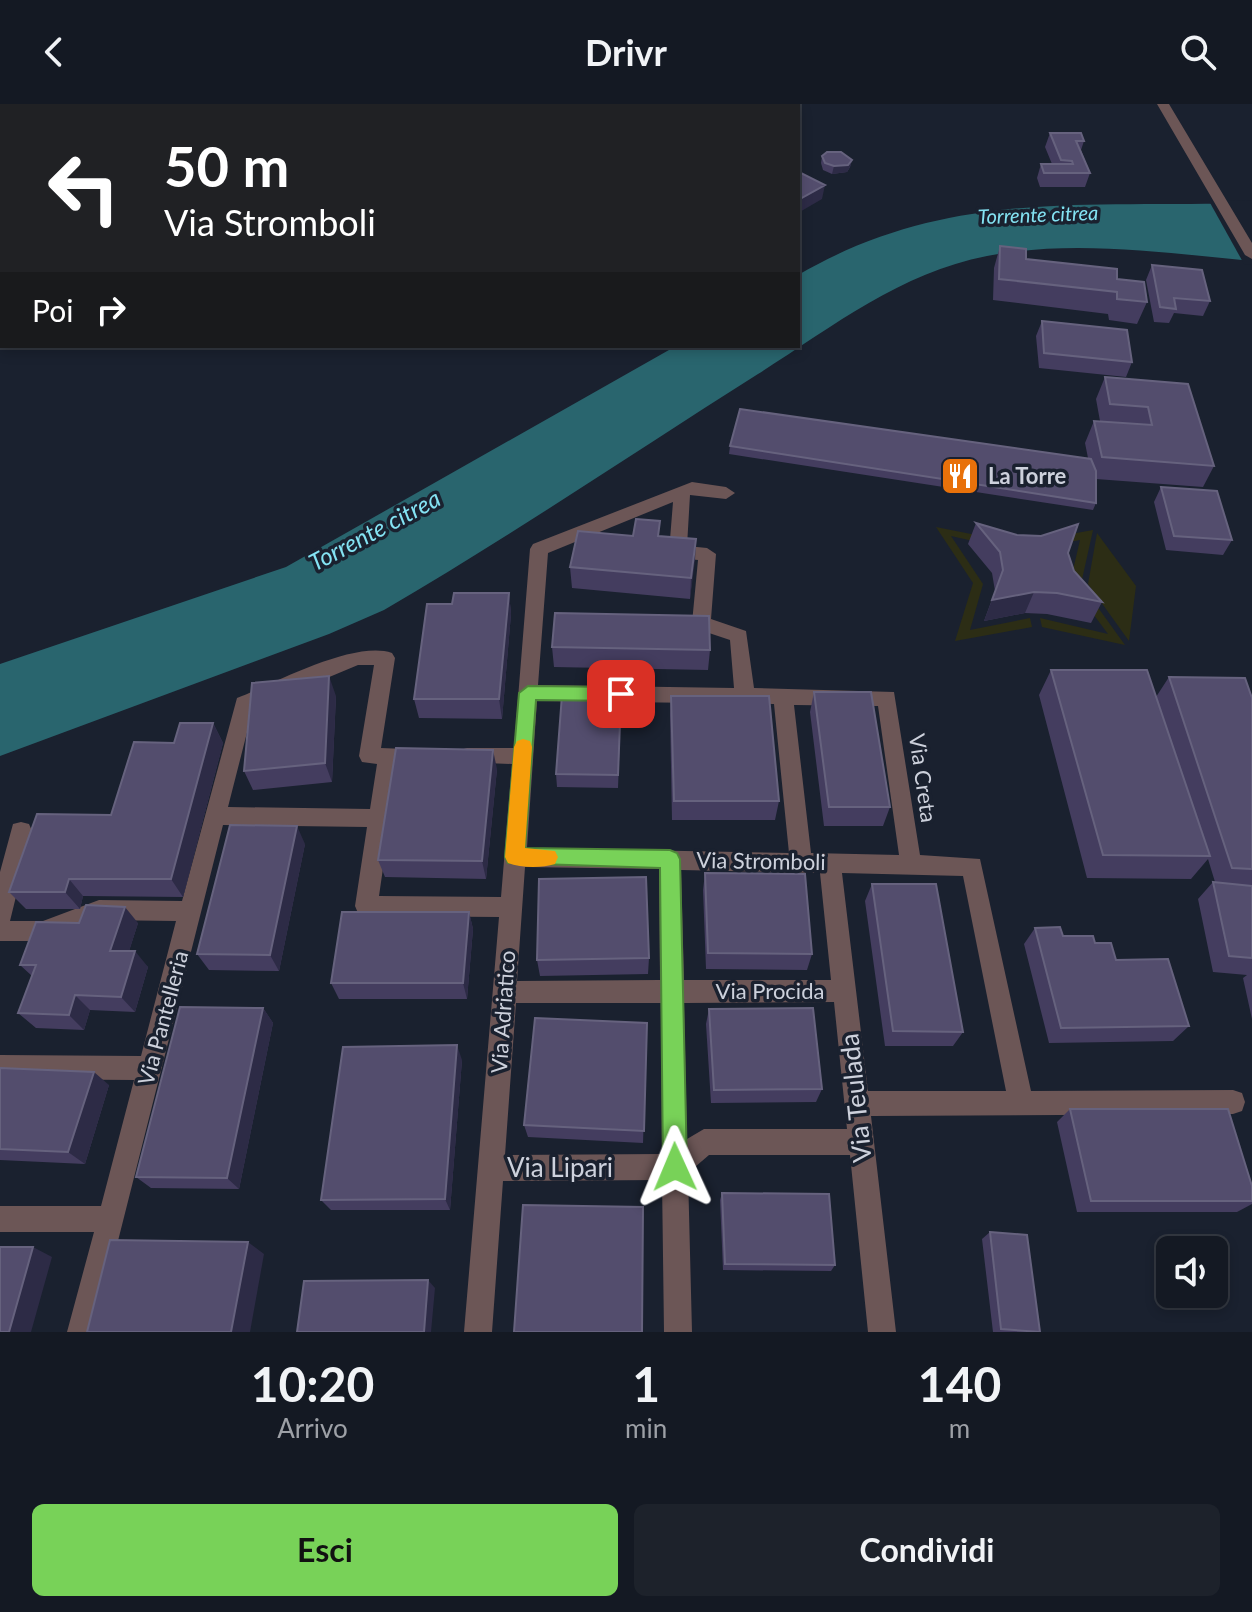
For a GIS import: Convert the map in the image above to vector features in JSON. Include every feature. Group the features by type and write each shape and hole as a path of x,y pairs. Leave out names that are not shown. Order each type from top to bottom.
{"street":[{"path":"1163,104 1252,255"},
{"path":"726,493 692,488 682,492 678,552 707,554 701,623 739,636 745,696"},
{"name":"Via Adriatico","path":"478,1332 539,549 682,492"},
{"name":"Via Pantelleria","path":"81,1332 244,704 356,658 385,658 369,756 389,756"},
{"path":"528,693 783,696 801,862"},
{"name":"Via Creta","path":"783,696 887,698 911,865"},
{"path":"511,907 366,906 389,756 522,756"},
{"path":"215,816 379,818"},
{"path":"1,906 21,831"},
{"name":"Via Stromboli","path":"515,857 972,866 1021,1102"},
{"path":"670,859 678,1332"},
{"name":"Via Teulada","path":"830,863 882,1332"},
{"path":"0,931 43,931 99,910 191,911"},
{"name":"Via Procida","path":"504,992 845,991"},
{"path":"0,1067 150,1068"},
{"path":"856,1104 1233,1102"},
{"path":"675,1167 704,1142 860,1142"},
{"name":"Via Lipari","path":"491,1168 675,1167"},
{"path":"0,1219 110,1219"}],"shaded area":[{"path":"936,527 1011,542 1013,550 951,536 983,584 970,630 1030,618 1032,627 955,641 973,583"},
{"path":"1093,530 1081,584 1125,645 1042,627 1040,618 1108,634 1070,583 1080,540 1023,551 1021,543"},
{"path":"1097,533 1136,586 1129,641 1088,584"}],"water":[{"name":"Torrente citrea","path":"1252,203 1252,261 1086,248 1053,248 987,256 924,275 867,304 800,346 800,274 854,247 909,228 964,215 1075,205"},
{"name":"Torrente citrea","path":"672,348 797,348 525,524 384,610 329,634 0,756 0,664 286,567"}],"pier":[{"path":"1252,200 1252,265 1244,264 1209,201"}],"building":[{"path":"1050,133 1081,133 1084,141 1076,141 1090,173 1044,173 1041,164 1073,164 1072,161 1061,160"},
{"path":"827,152 841,152 852,160 848,165 834,166 825,163 822,156"},
{"path":"800,172 825,185 800,199"},
{"path":"1000,246 1026,249 1026,259 1117,269 1117,279 1144,282 1147,302 1117,299 1117,292 999,279"},
{"path":"1152,265 1202,270 1210,301 1174,298 1176,309 1160,307"},
{"path":"1042,321 1127,330 1132,362 1044,353"},
{"path":"1105,377 1188,384 1214,466 1102,457 1094,421 1152,425 1148,407 1110,404"},
{"path":"740,409 1091,459 1096,471 1096,503 730,446"},
{"path":"1161,487 1217,491 1232,540 1174,536"},
{"path":"636,519 660,521 658,536 696,539 691,578 570,567 578,531 633,536"},
{"path":"976,523 1017,535 1041,536 1078,524 1068,553 1074,571 1102,602 1034,592 992,600 1003,570 1000,552"},
{"path":"454,593 509,593 499,699 414,699 427,604 452,604"},
{"path":"555,613 709,616 710,650 552,647"},
{"path":"1051,670 1147,670 1210,856 1103,855"},
{"path":"329,676 325,763 244,771 252,683"},
{"path":"1169,677 1245,678 1252,698 1252,869 1232,868"},
{"path":"814,692 871,692 890,807 829,807"},
{"path":"562,695 621,696 618,775 556,774"},
{"path":"671,696 769,696 779,801 674,801"},
{"path":"180,723 213,723 171,879 69,879 65,892 9,892 37,814 111,815 134,742 174,743"},
{"path":"396,748 493,750 482,861 378,860"},
{"path":"230,825 297,826 270,955 197,954"},
{"path":"705,873 805,874 812,954 708,953"},
{"path":"646,877 649,958 537,960 539,879"},
{"path":"1213,882 1252,886 1252,958 1229,956"},
{"path":"872,884 936,884 963,1032 893,1031"},
{"path":"86,905 125,907 110,951 135,951 121,997 75,995 69,1015 18,1013 36,965 20,965 36,922 79,923"},
{"path":"342,912 469,912 463,983 331,983"},
{"path":"1060,927 1063,936 1093,936 1095,943 1111,943 1116,960 1168,959 1189,1026 1061,1028 1035,928"},
{"path":"180,1007 263,1008 227,1178 136,1177"},
{"path":"813,1008 822,1089 714,1090 709,1009"},
{"path":"535,1018 647,1023 644,1131 524,1125"},
{"path":"457,1045 445,1199 321,1200 343,1047"},
{"path":"0,1068 94,1072 68,1152 0,1149"},
{"path":"1070,1109 1228,1109 1252,1186 1252,1201 1091,1201"},
{"path":"722,1193 829,1194 835,1265 725,1264"},
{"path":"523,1205 643,1207 642,1332 514,1332"},
{"path":"990,1232 1027,1235 1040,1332 1001,1329"},
{"path":"110,1240 248,1242 231,1332 87,1332"},
{"path":"0,1247 33,1247 9,1332 0,1332"},
{"path":"428,1280 424,1332 297,1332 304,1281"}],"slow traffic":[{"path":"523,747 515,857 548,857"}],"place":[{"name":"La Torre","path":"960,476"}],"route":[{"path":"621,694 528,693 515,857 670,859 675,1167"}]}
